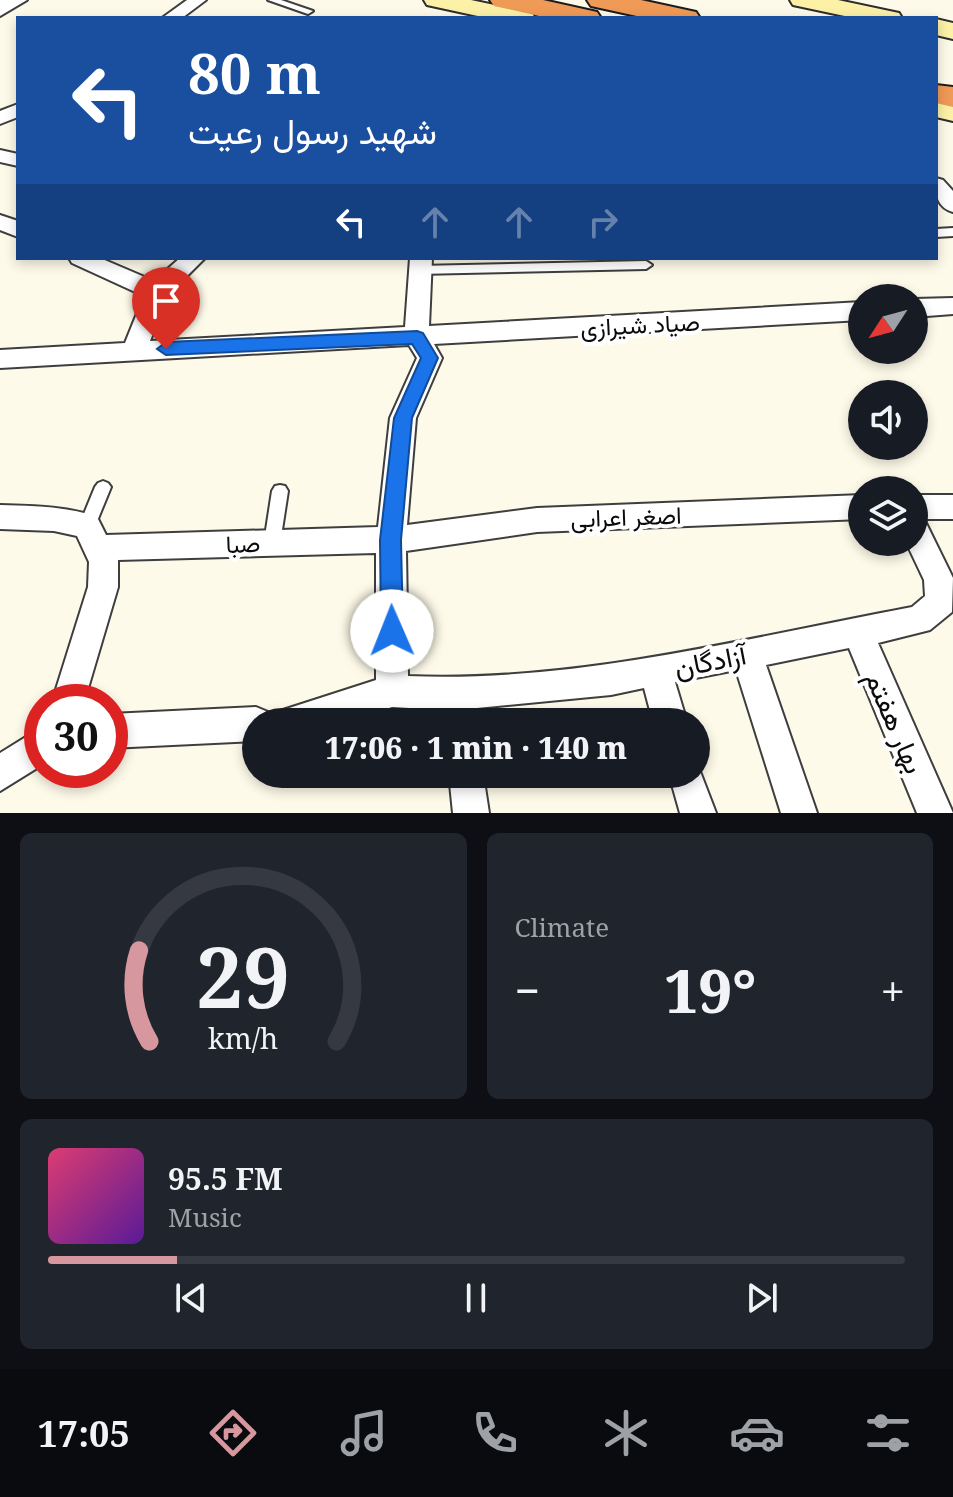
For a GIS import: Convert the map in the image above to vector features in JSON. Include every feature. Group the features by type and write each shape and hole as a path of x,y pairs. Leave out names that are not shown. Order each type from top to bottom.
{"highway":[{"path":"504,0 578,16"},
{"path":"601,0 677,16"}],"main road":[{"path":"436,0 513,16"},
{"path":"802,0 880,16"}],"street":[{"path":"0,9 16,0"},
{"path":"173,16 198,0"},
{"path":"938,187 953,205"},
{"path":"85,260 157,292"},
{"path":"134,350 157,292 192,260"},
{"path":"339,708 392,691 391,540 403,418 430,358 417,337 419,264"},
{"path":"928,307 953,306"},
{"name":"صیاد شیرازی","path":"0,359 848,312"},
{"path":"928,507 953,507"},
{"name":"اصغر اعرابی","path":"391,540 537,520 848,508"},
{"name":"صبا","path":"0,517 54,519 91,537 272,543 391,540"},
{"path":"73,684 103,587 104,562 91,537"},
{"name":"آزادگان","path":"392,691 460,708 919,620 941,602 939,580 927,556"},
{"name":"بهار هفتم","path":"858,632 935,813"},
{"path":"746,653 799,813"},
{"path":"655,670 666,708"},
{"path":"128,730 242,725"},
{"path":"0,774 24,757"},
{"path":"468,788 471,813"},
{"path":"690,788 698,813"}],"lane":[{"path":"272,0 308,11"},
{"path":"419,264 646,265"},
{"path":"91,537 103,487"},
{"path":"272,543 280,491"}],"route":[{"path":"166,349 417,337 430,358 403,418 391,540 392,631"}]}
